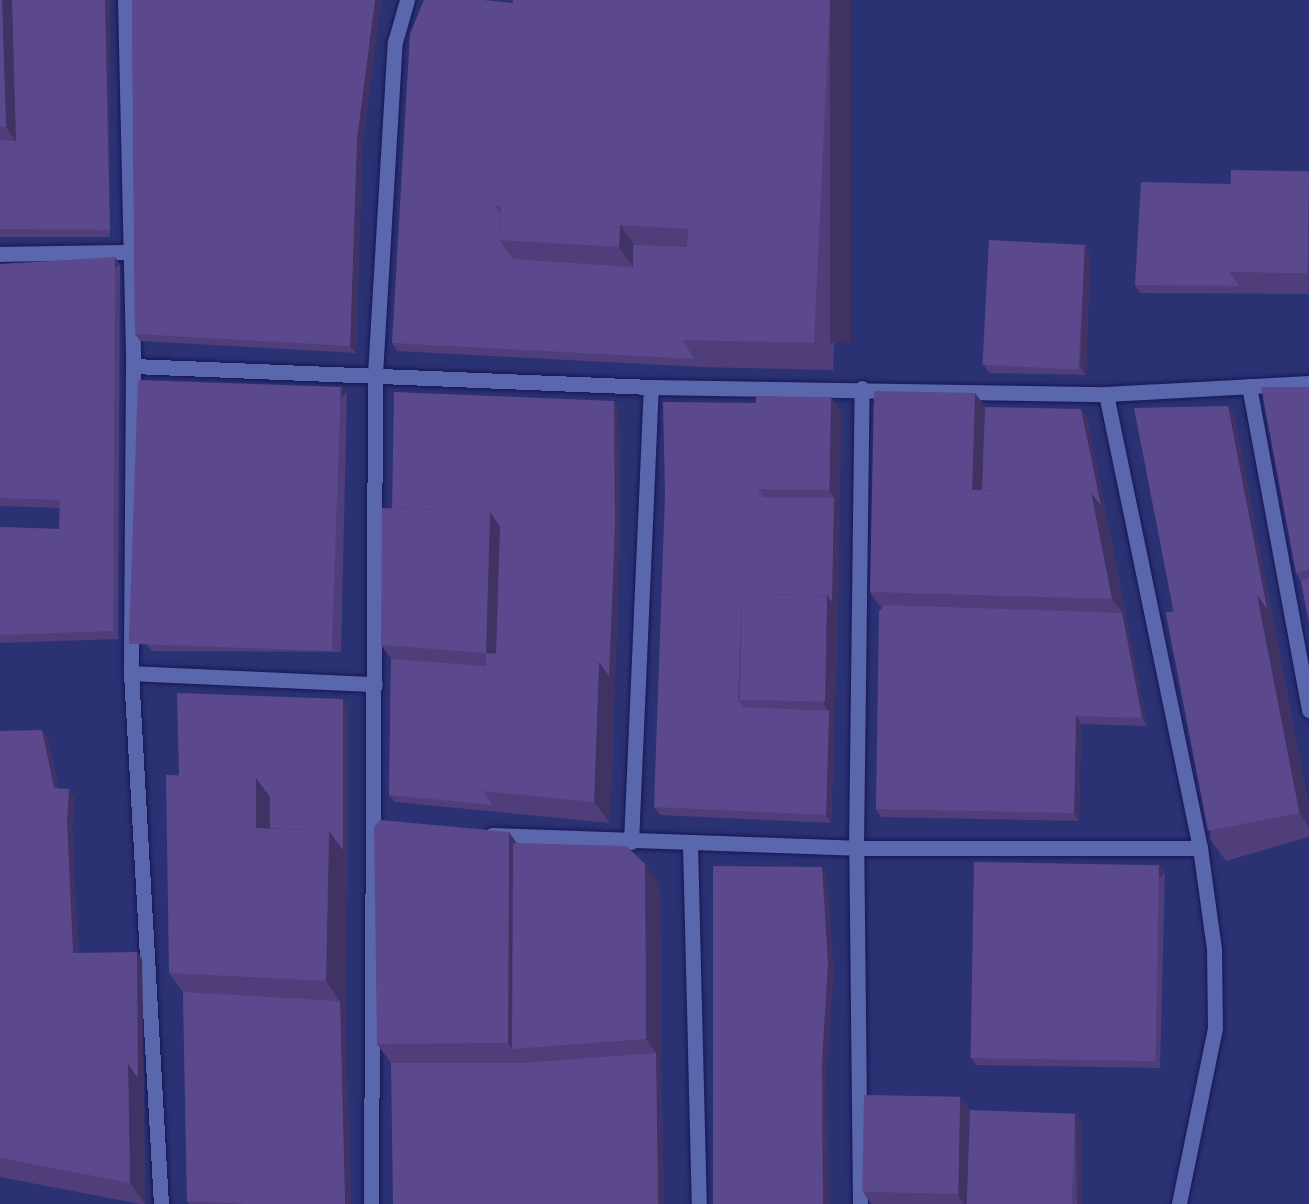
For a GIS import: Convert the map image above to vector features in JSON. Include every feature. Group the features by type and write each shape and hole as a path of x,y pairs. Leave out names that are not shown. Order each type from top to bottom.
{"street":[{"path":"125,0 133,366 131,673 161,1204"},
{"path":"371,1204 375,374 395,42 407,0"},
{"path":"0,254 130,252"},
{"path":"133,366 375,374 651,387 862,388 1106,394 1309,383"},
{"path":"1249,386 1309,711"},
{"path":"631,842 651,387"},
{"path":"860,1204 856,848 862,388"},
{"path":"1106,394 1200,848 1214,949 1215,1028 1179,1204"},
{"path":"131,673 375,684"},
{"path":"372,829 395,830"},
{"path":"478,834 631,842 856,848 1200,848"},
{"path":"690,844 699,1204"}],"building":[{"path":"0,0 2,0 6,127 0,127"},
{"path":"12,0 105,0 110,230 0,229 0,140 16,141"},
{"path":"132,0 375,0 357,139 350,346 135,334"},
{"path":"424,0 483,0 513,3 507,107 501,107 495,206 500,213 499,240 513,259 633,267 633,245 687,247 682,340 695,359 392,343 410,34"},
{"path":"513,0 830,0 814,343 682,340 688,229 620,225 619,247 499,240 501,206 495,206 501,107 507,107"},
{"path":"1231,170 1309,171 1307,273 1229,272"},
{"path":"1141,182 1231,184 1229,272 1239,286 1135,285"},
{"path":"989,240 1085,245 1078,370 982,365"},
{"path":"115,257 113,631 0,635 0,527 59,529 60,500 0,498 0,264"},
{"path":"138,380 341,387 332,651 129,644"},
{"path":"1261,387 1309,387 1309,570 1296,573"},
{"path":"874,391 975,393 972,490 1091,492 1112,599 870,592"},
{"path":"394,392 614,401 615,526 609,676 599,662 496,654 500,526 490,512 392,508"},
{"path":"756,396 831,397 829,490 754,489"},
{"path":"663,402 756,403 758,489 763,497 834,498 832,602 827,595 742,594 738,700 744,707 829,711 826,815 654,807 665,494"},
{"path":"1228,406 1267,609 1257,595 1175,619 1134,408"},
{"path":"985,407 1081,409 1101,506 1091,492 982,490"},
{"path":"382,508 490,512 486,653 381,645"},
{"path":"1309,578 1309,623 1301,581"},
{"path":"742,594 827,595 825,701 740,700"},
{"path":"1257,595 1299,813 1208,831 1166,613"},
{"path":"885,605 1122,613 1142,718 1076,716 1074,813 876,809 879,611"},
{"path":"486,653 599,662 594,802 483,791"},
{"path":"391,659 486,666 483,791 493,805 389,795"},
{"path":"177,693 343,699 343,850 329,831 270,828 270,797 256,778 179,776"},
{"path":"42,730 54,788 69,789 67,821 73,953 137,952 138,1078 128,1064 0,1050 0,731"},
{"path":"166,775 256,778 256,828 329,831 326,981 169,973"},
{"path":"380,820 509,832 508,1043 377,1044 374,827"},
{"path":"513,843 626,846 645,864 646,1039 512,1049"},
{"path":"974,862 1159,865 1156,1061 971,1058"},
{"path":"713,866 822,867 828,964 822,1061 823,1204 713,1204"},
{"path":"183,992 340,1001 345,1204 246,1204 187,1201"},
{"path":"0,1050 128,1064 130,1183 0,1158"},
{"path":"656,1053 658,1204 393,1204 391,1063 522,1063"},
{"path":"864,1095 960,1097 958,1194 862,1192"},
{"path":"970,1110 1075,1114 1072,1204 967,1204"}]}
